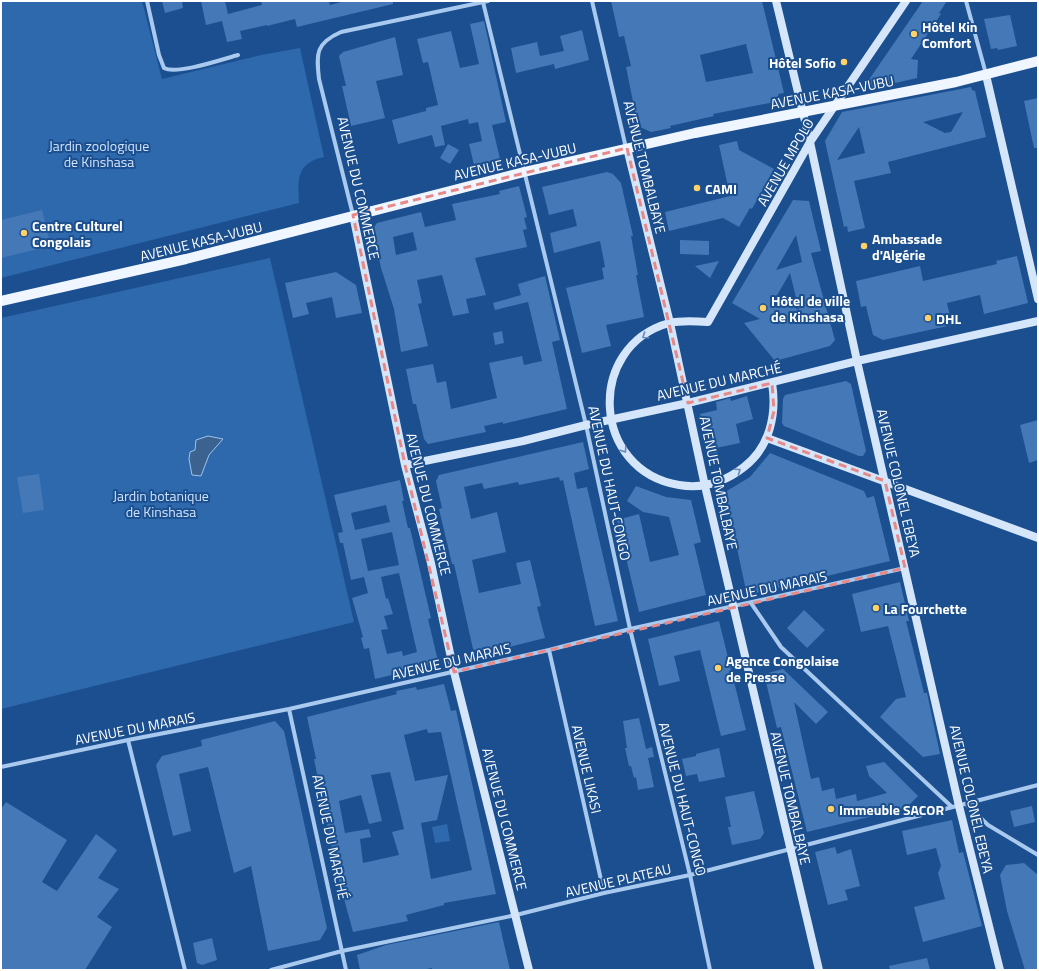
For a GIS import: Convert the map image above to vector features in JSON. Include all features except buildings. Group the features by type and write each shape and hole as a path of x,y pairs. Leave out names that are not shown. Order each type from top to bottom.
{"main road":[{"name":"AVENUE KASA-VUBU","path":"1,301 171,263 524,172 627,148 956,82 1038,61"}],"street":[{"path":"147,1 161,63 164,68 169,71 238,55"},
{"name":"AVENUE TOMBALBAYE","path":"592,1 670,323 705,486 819,970"},
{"name":"AVENUE COLONEL EBEYA","path":"776,1 810,142 884,481 959,805 1000,970"},
{"name":"AVENUE MPOLO","path":"670,323 689,320 708,322 810,142 906,1"},
{"path":"966,1 986,75 1038,299"},
{"name":"AVENUE DU COMMERCE","path":"486,2 341,32 328,38 323,43 317,56 320,79 353,216 406,465 430,563 454,672 529,970"},
{"name":"AVENUE DU HAUT-CONGO","path":"486,2 524,172 586,425 630,629 690,875 710,970"},
{"name":"AVENUE DU MARCHÉ","path":"406,465 688,403 857,361 1038,321"},
{"path":"670,323 655,329 642,337 631,347 621,360 610,389 610,420 616,437 625,453 642,470 652,477 669,484 687,487 705,486 726,479 748,464 759,452 767,438 774,411 772,383"},
{"path":"767,438 1038,538"},
{"name":"AVENUE DU MARAIS","path":"1,767 128,740 289,709 549,650 630,629 905,568"},
{"path":"751,603 782,647 959,805 988,825 1038,855"},
{"name":"AVENUE LIKASI","path":"549,650 604,893"},
{"name":"AVENUE DU MARCHÉ","path":"289,709 346,970"},
{"path":"128,740 186,970"},
{"name":"AVENUE PLATEAU","path":"271,970 342,951 516,915 604,893 690,875 1038,784"}],"highlighted area":[{"path":"627,148 688,403 772,383 774,411 767,438 885,481 905,568 454,672 405,465 353,215"}],"green space":[{"name":"Jardin zoologique de Kinshasa","path":"1,1 142,1 162,79 261,55 300,48 324,157 308,163 304,168 299,180 299,203 1,278"},
{"name":"Jardin botanique de Kinshasa","path":"270,258 354,622 1,709 1,318"},
{"path":"447,824 450,841 435,843 432,827"}],"shaded area":[{"path":"208,436 223,439 209,455 201,476 192,475 189,459 190,452 195,450 196,440"}],"place":[{"name":"Hôtel Kin Comfort","path":"914,34"},
{"name":"Hôtel Sofio","path":"844,62"},
{"name":"CAMI","path":"697,188"},
{"name":"Centre Culturel Congolais","path":"24,233"},
{"name":"Ambassade d'Algérie","path":"864,246"},
{"name":"Hôtel de ville de Kinshasa","path":"763,308"},
{"name":"DHL","path":"928,318"},
{"name":"La Fourchette","path":"876,608"},
{"name":"Agence Congolaise de Presse","path":"718,668"},
{"name":"Immeuble SACOR","path":"831,809"}]}
